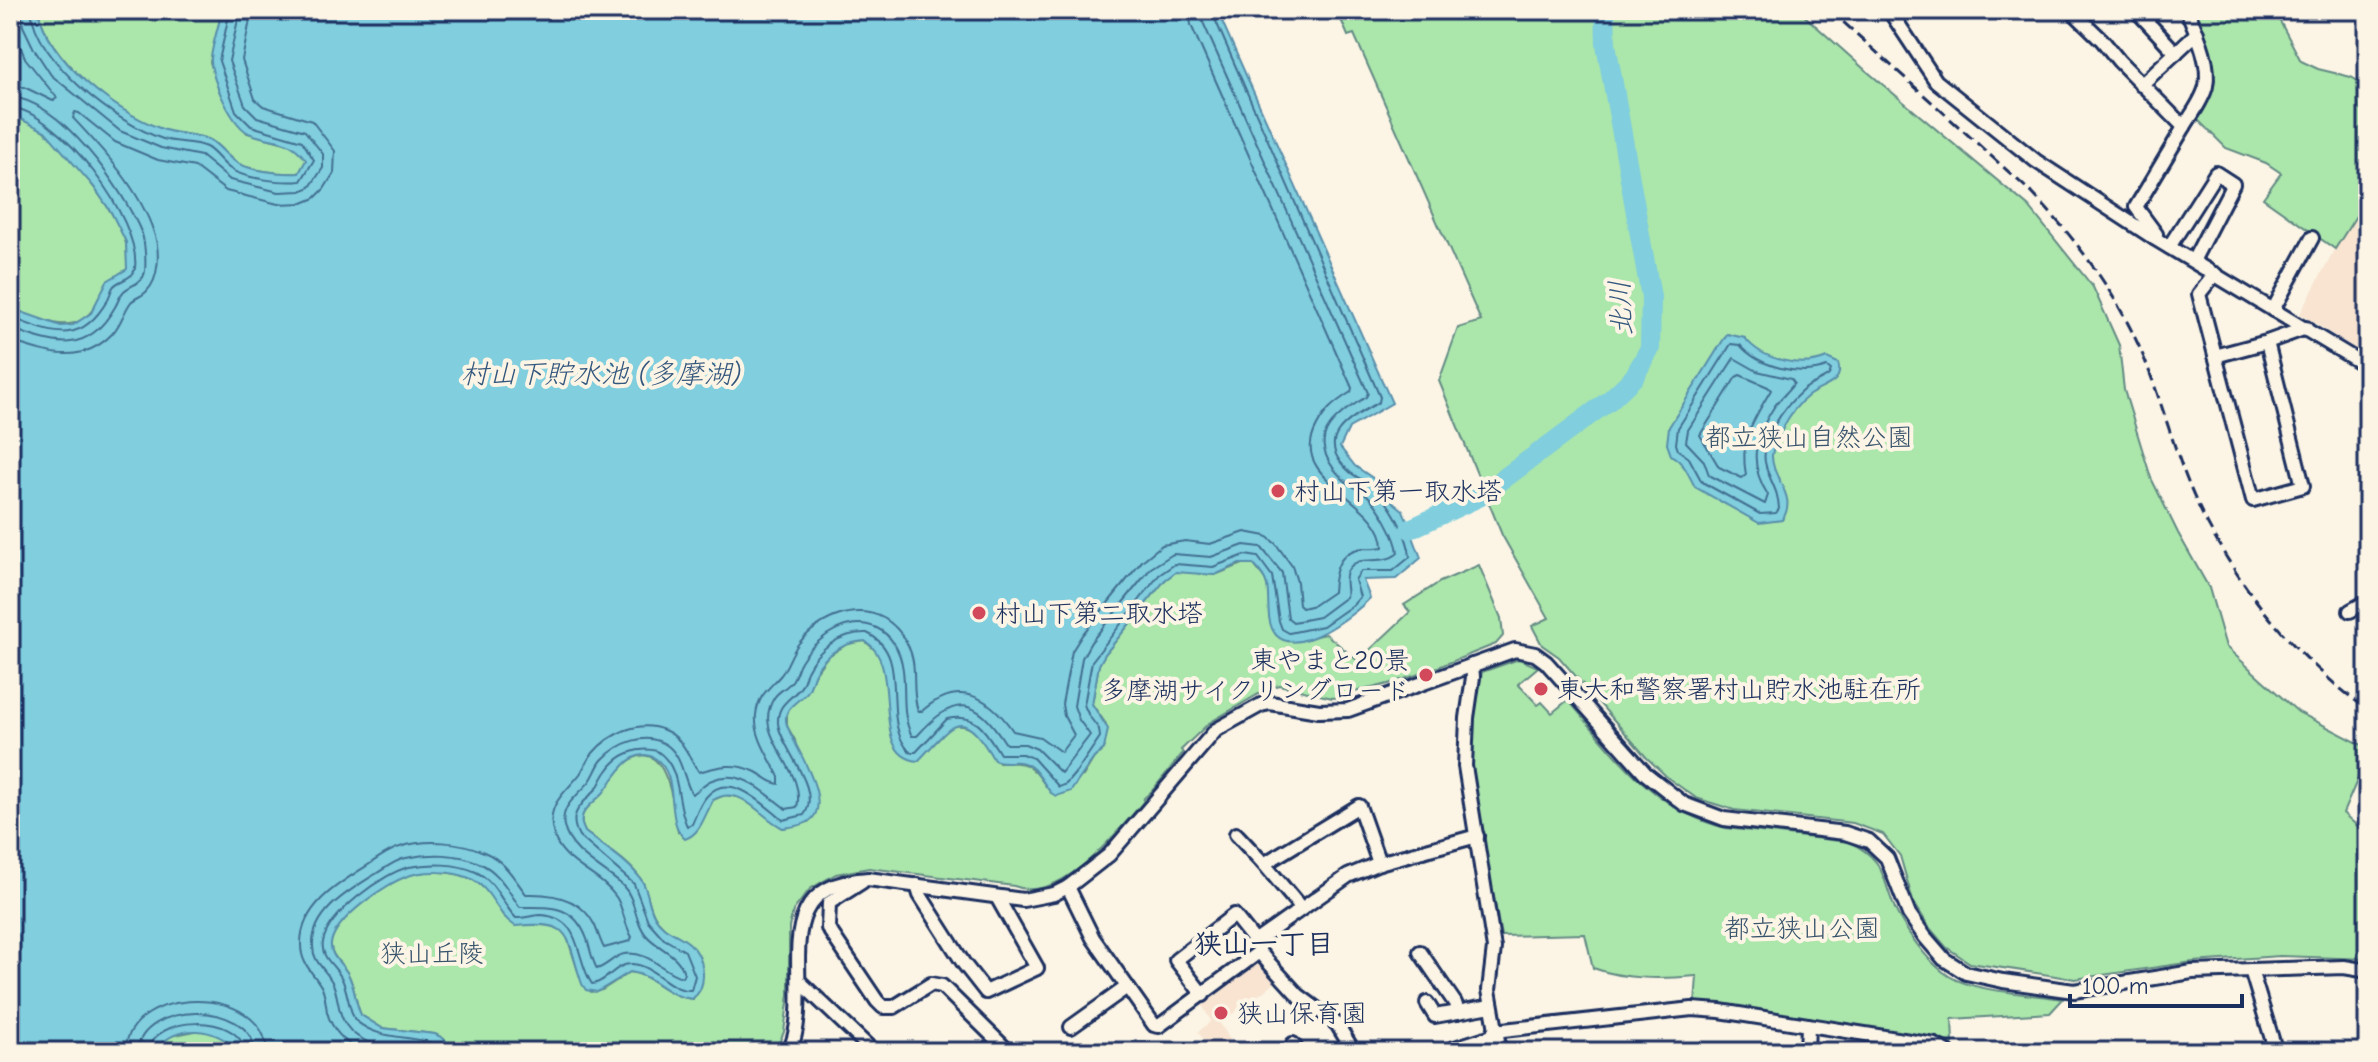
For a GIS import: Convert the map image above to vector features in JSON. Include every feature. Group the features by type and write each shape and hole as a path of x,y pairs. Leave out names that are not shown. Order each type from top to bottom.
{"street":[{"path":"1889,10 1926,69 1950,94 2036,161 2154,238 2368,367"},
{"path":"2136,10 2176,53"},
{"path":"2154,238 2156,234 2136,207 2206,89 2207,71 2187,10"},
{"path":"2074,11 2184,127"},
{"path":"2141,85 2197,33"},
{"path":"2169,247 2216,173 2233,184 2193,261"},
{"path":"2273,310 2312,238"},
{"path":"2215,274 2199,294 2253,500 2303,486 2267,342"},
{"path":"2215,356 2306,328"},
{"path":"2350,611 2368,601"},
{"path":"789,1052 794,1037 799,981 799,927 807,908 836,886 868,879 1033,900 1054,894 1109,855 1209,736 1246,713 1270,703 1319,711 1348,710 1511,651 1535,654 1546,662 1655,782 1672,797 1698,811 1738,821 1845,833 1869,841 1887,858 1909,914 1925,937 1944,959 1966,973 2074,991 2181,973 2344,967 2368,971"},
{"path":"1472,665 1465,766 1494,948 1489,990 1500,1052"},
{"path":"1264,864 1359,806 1379,863"},
{"path":"1236,834 1301,908"},
{"path":"1068,887 1093,938 1154,1025 1159,1026 1203,995 1258,948 1264,934 1333,884 1379,863 1477,836"},
{"path":"868,879 829,903 828,928 877,1001 883,1007 894,1007 931,984 942,986 1009,1052"},
{"path":"917,885 920,895 964,964 986,992 1037,968 997,897"},
{"path":"1203,995 1176,960 1234,915 1298,995 1337,1024 1354,1052"},
{"path":"1420,952 1458,1012"},
{"path":"2251,970 2276,1052"},
{"path":"799,981 874,1052"},
{"path":"1071,1027 1127,987"},
{"path":"1427,1003 1435,1016 1491,1006"},
{"path":"1442,1052 1495,1033 1692,1009 1935,1045 1948,1052"},
{"path":"1807,1052 1808,1025"}],"shaded area":[{"path":"2368,204 2368,357 2300,314 2353,214"},
{"name":"狭山保育園","path":"1255,964 1261,965 1275,983 1220,1023 1234,1046 1225,1052 1212,1052 1198,1032 1211,1021 1202,1005"}],"green space":[{"path":"38,10 222,10 210,62 221,95 247,133 296,146 307,160 299,173 255,169 239,164 205,138 162,130 124,111 70,66 55,48"},
{"name":"都立狭山自然公園","path":"1337,10 1798,10 2029,207 2093,287 2119,345 2124,390 2151,478 2209,588 2226,647 2298,712 2368,748 2368,755 2343,813 2368,836 2368,959 2280,956 2193,962 2075,979 1970,963 1946,947 1929,927 1913,901 1900,856 1883,834 1853,823 1734,810 1696,798 1668,778 1559,657 1542,645 1532,626 1549,618 1502,535 1439,381 1458,328 1481,321 1354,34 1348,36"},
{"path":"2192,10 2274,10 2301,61 2318,69 2351,77 2368,87 2368,197 2335,249 2263,198 2281,173 2266,163 2226,148 2195,117 2212,71"},
{"path":"10,114 40,128 66,152 103,200 126,244 127,269 110,281 87,316 77,322 56,324 10,308"},
{"name":"狭山丘陵","path":"1248,562 1265,579 1271,624 1289,641 1326,634 1358,661 1410,612 1404,605 1440,582 1479,565 1501,618 1503,636 1496,644 1430,670 1340,697 1332,698 1279,685 1269,688 1209,723 1181,750 1183,753 1103,847 1068,876 1050,885 1032,889 869,868 836,874 810,889 793,911 789,927 789,995 784,1032 775,1052 455,1052 435,1034 382,1028 361,1015 346,970 332,952 334,933 350,913 386,887 407,876 431,872 458,875 479,883 504,917 551,925 561,930 567,937 578,971 591,992 602,990 630,972 646,977 676,995 693,999 703,975 695,952 658,921 637,874 585,832 582,825 585,811 618,770 634,758 646,756 656,761 669,787 678,832 707,812 713,800 725,795 742,798 783,828 808,822 795,740 787,726 787,714 789,708 809,689 814,675 827,657 847,644 865,641 877,652 886,672 934,744 951,726 968,727 980,736 999,763 1026,765 1045,785 1083,776 1104,749 1106,724 1092,704 1099,664 1105,654 1165,580 1176,571 1215,575"},
{"name":"都立狭山公園","path":"1519,659 1538,667 1518,684 1538,705 1542,702 1552,713 1568,700 1637,778 1677,808 1700,820 1726,828 1849,842 1878,864 1898,915 1927,957 1942,971 1973,986 2063,999 2050,1013 1952,1019 1953,1043 1695,1004 1697,976 1644,978 1593,968 1585,934 1501,936 1470,766 1472,725 1482,672"},
{"path":"200,1030 222,1037 239,1052 154,1052 170,1036"}],"water":[{"name":"村山下貯水池 (多摩湖)","path":"10,10 38,10 55,48 70,66 124,110 162,129 210,140 246,167 299,173 306,160 300,153 288,144 244,130 230,113 218,89 211,59 222,10 1217,10 1392,403 1349,428 1340,447 1355,466 1383,485 1392,501 1403,510 1421,558 1396,579 1363,580 1370,598 1325,632 1298,641 1286,641 1273,630 1267,585 1253,564 1239,564 1215,575 1176,572 1165,580 1099,665 1092,704 1108,729 1104,749 1071,791 1056,796 1025,763 994,760 983,742 965,726 949,730 918,761 903,755 894,744 889,727 883,669 877,653 865,641 842,647 829,655 819,666 808,691 787,714 787,725 816,789 816,814 808,822 783,828 741,799 723,796 713,800 699,828 685,839 675,821 671,787 664,767 647,755 632,759 585,811 582,826 585,832 637,874 658,922 684,940 699,956 703,979 692,999 630,972 597,992 586,990 565,934 548,926 515,926 477,882 455,874 431,872 399,880 363,903 342,923 331,948 346,970 361,1015 382,1028 435,1034 455,1052 239,1052 219,1037 196,1031 173,1036 154,1052 10,1052 10,308 61,326 73,325 91,313 107,281 127,269 126,242 94,187 45,131 10,114"},
{"path":"1727,334 1745,338 1761,352 1783,360 1806,363 1827,358 1838,363 1835,380 1808,396 1798,406 1786,422 1774,448 1773,464 1787,503 1782,520 1759,523 1695,487 1683,465 1671,455 1667,444 1669,427"}],"waterway":[{"name":"北川","path":"1410,529 1479,497 1610,400 1634,377 1650,348 1651,297 1606,44 1605,10"}],"railway":[{"path":"1830,10 2032,193 2081,250 2134,335 2196,501 2229,561 2268,616 2291,642 2368,710"}],"place":[{"name":"村山下第一取水塔","path":"1278,491"},
{"name":"村山下第二取水塔","path":"979,613"},
{"name":"東やまと20景 多摩湖サイクリングロード","path":"1426,675"},
{"name":"東大和警察署村山貯水池駐在所","path":"1541,689"},
{"name":"狭山保育園","path":"1221,1013"}],"district":[{"name":"狭山一丁目","path":"1264,943"}]}
